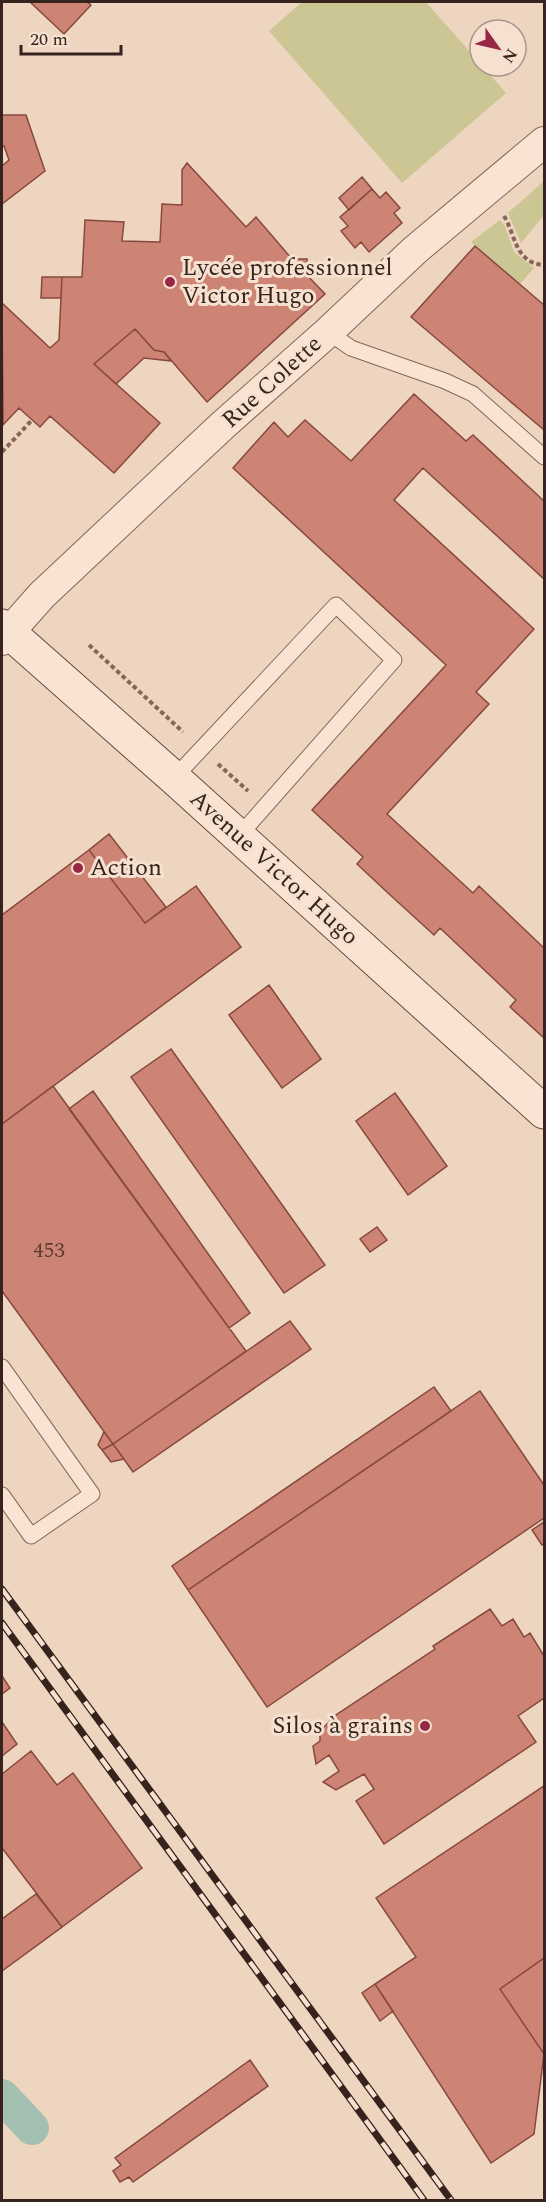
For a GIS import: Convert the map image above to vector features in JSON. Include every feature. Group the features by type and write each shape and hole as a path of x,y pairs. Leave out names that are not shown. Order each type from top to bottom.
{"main road":[{"name":"Avenue Victor Hugo","path":"4,633 174,778 544,1112"}],"street":[{"name":"Rue Colette","path":"4,633 223,425 328,332 415,250 544,142"}],"lane":[{"path":"328,332 351,348 445,381 473,394 544,458"},
{"path":"174,778 336,605 394,660 239,836"},
{"path":"2,1367 92,1494 31,1536 2,1495"}],"path":[{"path":"500,210 508,223 518,250 534,264 544,265"},
{"path":"2,452 32,420"},
{"path":"89,645 187,735"},
{"path":"216,761 255,798"}],"shaded area":[{"path":"302,2 426,2 468,50 468,78 493,78 506,93 402,183 269,31"},
{"path":"544,181 544,215 521,243 508,213"},
{"path":"500,220 505,226 514,252 534,268 520,284 471,242"}],"building":[{"path":"30,2 87,2 91,5 64,34"},
{"path":"2,115 26,115 45,171 2,204 2,166 9,160 2,146"},
{"path":"187,163 246,227 256,217 292,259 307,259 306,274 325,294 207,402 164,352 154,350 135,329 94,364 160,423 114,473 50,416 40,427 19,408 3,425 2,303 50,348 59,340 62,277 82,277 85,220 124,222 122,241 160,242 162,204 182,205 182,170"},
{"path":"362,177 372,189 349,210 339,198"},
{"path":"372,189 380,198 386,192 400,208 394,213 402,223 369,252 361,242 355,248 341,231 348,226 340,217"},
{"path":"475,246 544,305 544,430 411,317"},
{"path":"42,277 62,277 61,298 41,298"},
{"path":"135,329 154,350 164,352 171,361 144,358 116,384 94,364"},
{"path":"414,394 466,441 473,435 544,501 544,579 423,468 394,500 534,629 476,692 489,704 387,814 473,893 479,886 544,948 544,1038 510,1007 516,1000 440,928 434,935 388,893 357,864 363,857 312,810 446,665 233,468 274,422 288,437 305,420 351,461"},
{"path":"109,834 166,907 145,923 89,850"},
{"path":"89,850 145,923 196,886 241,947 2,1124 2,915"},
{"path":"269,985 321,1059 282,1088 229,1015"},
{"path":"171,1049 325,1265 284,1293 131,1077"},
{"path":"53,1086 246,1351 113,1444 2,1291 2,1124"},
{"path":"93,1091 250,1313 229,1328 69,1109"},
{"path":"395,1093 447,1166 408,1195 356,1121"},
{"path":"377,1227 387,1240 370,1252 360,1239"},
{"path":"290,1321 311,1349 133,1472 113,1444"},
{"path":"434,1387 451,1411 188,1590 172,1566"},
{"path":"480,1391 544,1485 544,1518 267,1707 188,1590"},
{"path":"104,1432 113,1444 102,1450 98,1445"},
{"path":"113,1444 124,1459 111,1462 102,1450"},
{"path":"544,1522 544,1544 542,1545 532,1530"},
{"name":"Silos à grains","path":"490,1609 502,1626 513,1619 524,1637 530,1633 544,1656 544,1698 518,1716 536,1742 384,1844 356,1801 374,1789 364,1774 336,1790 323,1782 339,1771 329,1755 316,1764 313,1746 320,1741 320,1731 330,1719 435,1649 433,1646"},
{"path":"2,1676 10,1688 2,1694"},
{"path":"2,1722 17,1744 2,1756"},
{"path":"31,1751 57,1785 73,1773 142,1868 62,1927 2,1848 2,1774"},
{"path":"544,1786 544,1958 500,1989 544,2054 534,2134 491,2163 375,1984 416,1957 376,1898"},
{"path":"36,1894 62,1927 2,1971 2,1919"},
{"path":"544,1958 544,2054 500,1989"},
{"path":"375,1984 393,2011 380,2021 362,1993"},
{"path":"250,2060 268,2086 133,2182 129,2177 120,2182 113,2171 121,2165 115,2158"}],"waterway":[{"path":"2,2096 32,2128"}],"railway":[{"path":"2,1589 451,2200"},
{"path":"2,1623 424,2200"}],"place":[{"name":"Lycée professionnel Victor Hugo","path":"170,282"},
{"name":"Action","path":"78,868"},
{"name":"Silos à grains","path":"425,1726"}]}
